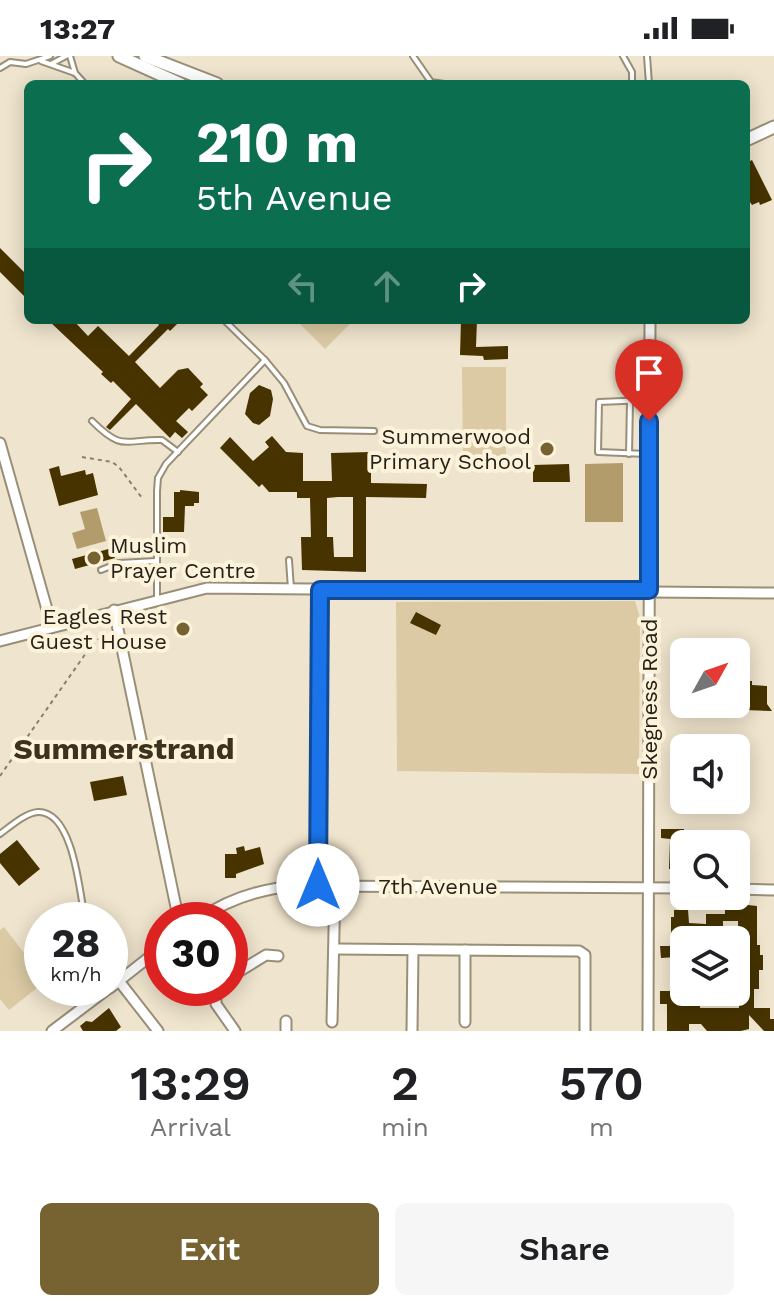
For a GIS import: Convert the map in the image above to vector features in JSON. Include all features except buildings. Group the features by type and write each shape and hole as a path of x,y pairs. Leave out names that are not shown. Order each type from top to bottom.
{"street":[{"path":"119,56 172,80"},
{"path":"145,56 205,80"},
{"path":"750,138 774,127"},
{"name":"Skegness Road","path":"648,1031 650,324"},
{"path":"0,443 4,471 52,627"},
{"path":"0,641 207,588 774,593"},
{"path":"318,885 320,590"},
{"path":"114,610 175,902"},
{"name":"7th Avenue","path":"232,902 252,894 286,887 318,885 670,888"},
{"path":"332,1022 335,885"},
{"path":"750,889 774,890"},
{"path":"335,949 582,952 585,955 585,1031"},
{"path":"412,1031 413,950"},
{"path":"465,950 465,1022"},
{"path":"248,966 266,955 278,956"},
{"path":"128,994 158,1031"},
{"path":"52,1031 86,1006"},
{"path":"217,1006 235,1031"}],"lane":[{"path":"0,68 10,62 26,64 50,56"},
{"path":"49,64 68,56 81,80"},
{"path":"413,56 430,80"},
{"path":"623,56 632,72 632,80"},
{"path":"647,56 649,80"},
{"path":"39,61 75,73"},
{"path":"228,324 284,383 307,426 320,430 374,431"},
{"path":"157,599 158,478 166,464 265,360"},
{"path":"649,454 598,452 599,402 650,400"},
{"path":"629,454 630,401"},
{"path":"92,421 116,441 162,440 178,452"},
{"path":"289,560 291,589"},
{"path":"101,570 119,563 156,561"},
{"path":"0,834 37,812 58,822 69,840 81,902"}],"path":[{"path":"82,457 112,462 142,498"},
{"path":"0,776 93,643 117,626"}],"shaded area":[{"path":"300,324 350,324 325,349"},
{"path":"462,367 506,367 506,460 463,460"},
{"path":"623,463 623,522 585,522 585,464"},
{"path":"97,508 106,541 77,549 72,533 85,529 80,512"},
{"path":"635,601 640,618 639,774 397,771 396,602"},
{"path":"4,927 24,953 24,998 9,1010 0,999 0,930"}],"place":[{"name":"Summerwood Primary School","path":"547,449"},
{"name":"Muslim Prayer Centre","path":"94,558"},
{"name":"Eagles Rest Guest House","path":"183,629"}],"district":[{"name":"Summerstrand","path":"124,749"}],"route":[{"path":"318,885 320,590 649,590 649,421"}]}
